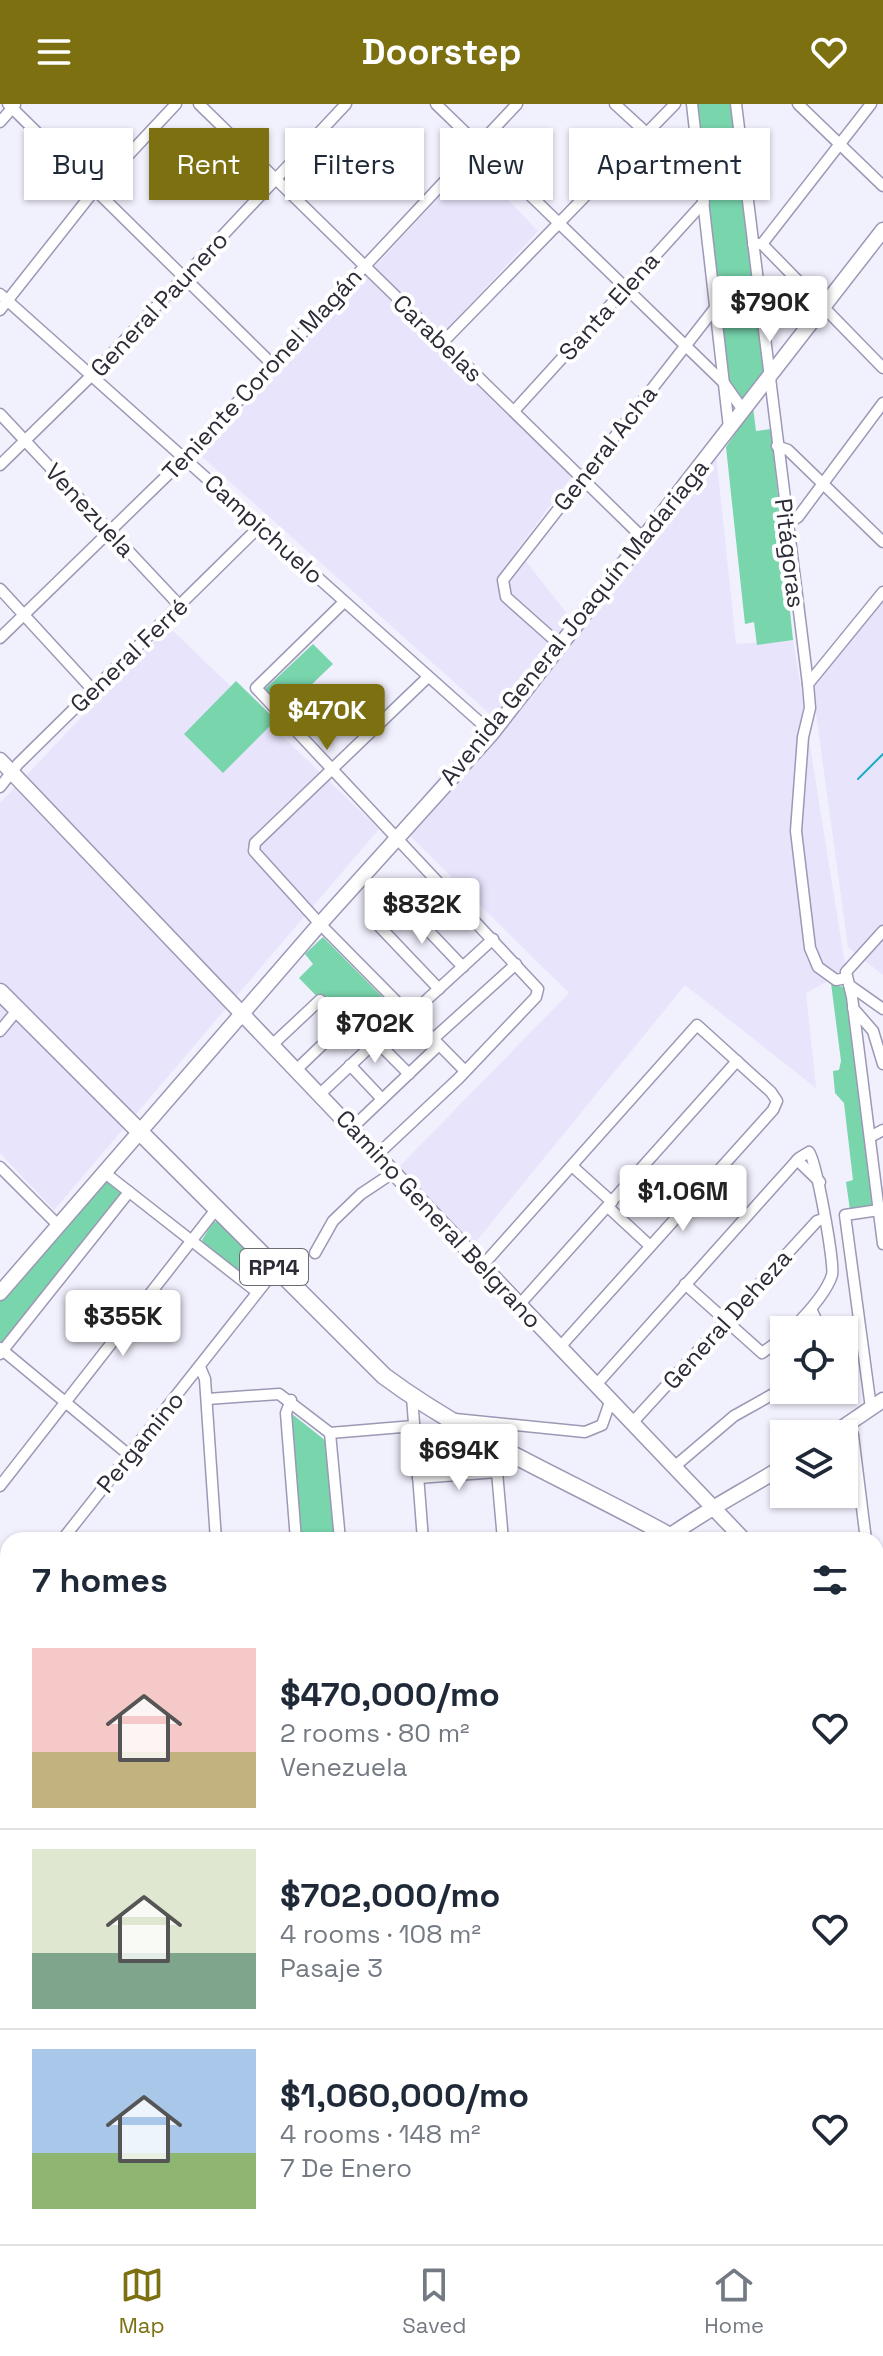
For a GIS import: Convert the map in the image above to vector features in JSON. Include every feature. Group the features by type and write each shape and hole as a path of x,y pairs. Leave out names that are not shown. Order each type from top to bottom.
{"main road":[{"name":"Avenida General Joaquín Madariaga","path":"0,1293 320,924 492,733 883,230"},
{"name":"Camino General Belgrano","path":"0,760 736,1532"},
{"name":"RP14","path":"0,992 370,1364 412,1397 507,1452 658,1532"},
{"path":"854,1420 877,1404"},
{"path":"680,1532 770,1474"},
{"path":"636,1519 642,1532"}],"street":[{"path":"133,150 176,104"},
{"name":"Carabelas","path":"199,104 643,538"},
{"name":"General Paunero","path":"0,465 91,376 346,104"},
{"path":"436,104 460,128"},
{"name":"Teniente Coronel Magán","path":"495,128 517,104"},
{"path":"615,104 638,128"},
{"path":"650,128 675,104"},
{"path":"692,104 695,128"},
{"name":"Pitágoras","path":"736,104 758,244 777,446 808,684 810,708 795,810 809,943 823,972 836,980 848,982"},
{"path":"798,104 883,186"},
{"path":"871,104 758,244 824,306 883,368"},
{"path":"0,122 12,105 34,128"},
{"name":"Teniente Coronel Magán","path":"0,638 185,458 440,186"},
{"path":"3,302 87,200"},
{"path":"105,200 272,364"},
{"path":"533,200 724,383 743,410"},
{"path":"443,342 581,200"},
{"path":"704,202 729,428"},
{"name":"Santa Elena","path":"514,411 704,202"},
{"name":"Campichuelo","path":"3,302 185,458 492,733"},
{"name":"General Acha","path":"560,645 502,590 503,580 715,308"},
{"path":"787,524 798,517 883,403"},
{"name":"Venezuela","path":"0,414 180,606"},
{"path":"777,446 788,450 883,542"},
{"name":"General Ferré","path":"0,787 93,690 261,525"},
{"path":"0,589 93,690"},
{"path":"808,684 883,592"},
{"path":"344,602 256,688 536,985 538,993 465,1071 378,1154"},
{"path":"428,677 253,847 320,924 465,1071"},
{"path":"403,904 463,967"},
{"path":"380,927 439,989"},
{"path":"883,931 852,964 848,982 883,1244"},
{"path":"320,1094 493,939"},
{"path":"353,1127 516,964"},
{"path":"848,982 883,1009"},
{"path":"273,1044 320,1000"},
{"path":"853,1008 873,1031 883,1064"},
{"path":"0,1031 18,1009"},
{"path":"297,1069 344,1024"},
{"path":"483,1265 697,1025 777,1101 773,1110 560,1347"},
{"path":"376,1041 409,1074"},
{"path":"520,1304 737,1061"},
{"path":"350,1065 382,1099"},
{"path":"870,1137 883,1130"},
{"path":"595,1386 801,1156 820,1182 823,1219 833,1269 831,1278 804,1316"},
{"path":"572,1166 649,1245"},
{"path":"0,1167 59,1226"},
{"path":"315,1253 333,1221 361,1194 394,1172"},
{"path":"105,1173 257,1292"},
{"path":"129,1192 1,1351 129,1455"},
{"path":"0,1486 217,1208"},
{"path":"877,1404 845,1215 879,1210"},
{"name":"General Deheza","path":"632,1423 817,1221 823,1219"},
{"name":"Pergamino","path":"68,1532 276,1269"},
{"path":"685,1284 762,1353 770,1347"},
{"path":"811,1309 814,1316"},
{"path":"200,1367 207,1399 215,1532"},
{"path":"207,1399 274,1393 291,1400 330,1433 339,1532"},
{"path":"674,1467 734,1416 770,1396"},
{"path":"412,1397 422,1532"},
{"path":"291,1400 286,1413 295,1532"},
{"path":"449,1418 585,1432 602,1425 610,1402"},
{"path":"330,1433 414,1426"},
{"path":"502,1532 497,1472 507,1452"},
{"path":"418,1478 497,1472"},
{"path":"858,1475 865,1532"}],"shaded area":[{"path":"440,196 440,200 508,200 538,231 437,340 578,468 517,550 572,620 715,444 736,644 793,640 846,971 806,993 816,1088 685,985 470,1249 400,1166 569,993 399,825 491,715 200,455"},
{"path":"883,586 883,975 848,947 811,677"},
{"path":"168,626 379,829 54,1210 0,1153 0,803"}],"green space":[{"path":"698,104 732,104 735,128 701,128"},
{"path":"709,200 744,200 765,371 742,399 730,387"},
{"path":"753,407 756,431 771,429 793,640 757,645 754,622 745,624 726,447"},
{"path":"313,644 333,664 284,711 264,690"},
{"path":"236,681 276,720 223,773 184,734"},
{"path":"323,937 402,1017 368,1049 299,978 313,964 305,954"},
{"path":"831,983 846,988 875,1207 850,1210 846,1182 853,1180 844,1103 835,1093 833,1071 839,1070 841,1061"},
{"path":"105,1173 129,1192 0,1353 0,1293"},
{"path":"220,1221 262,1265 264,1276 260,1282 252,1282 205,1245 202,1240 213,1222"},
{"path":"292,1414 326,1441 334,1532 299,1532"}],"waterway":[{"path":"858,779 883,754"}]}
